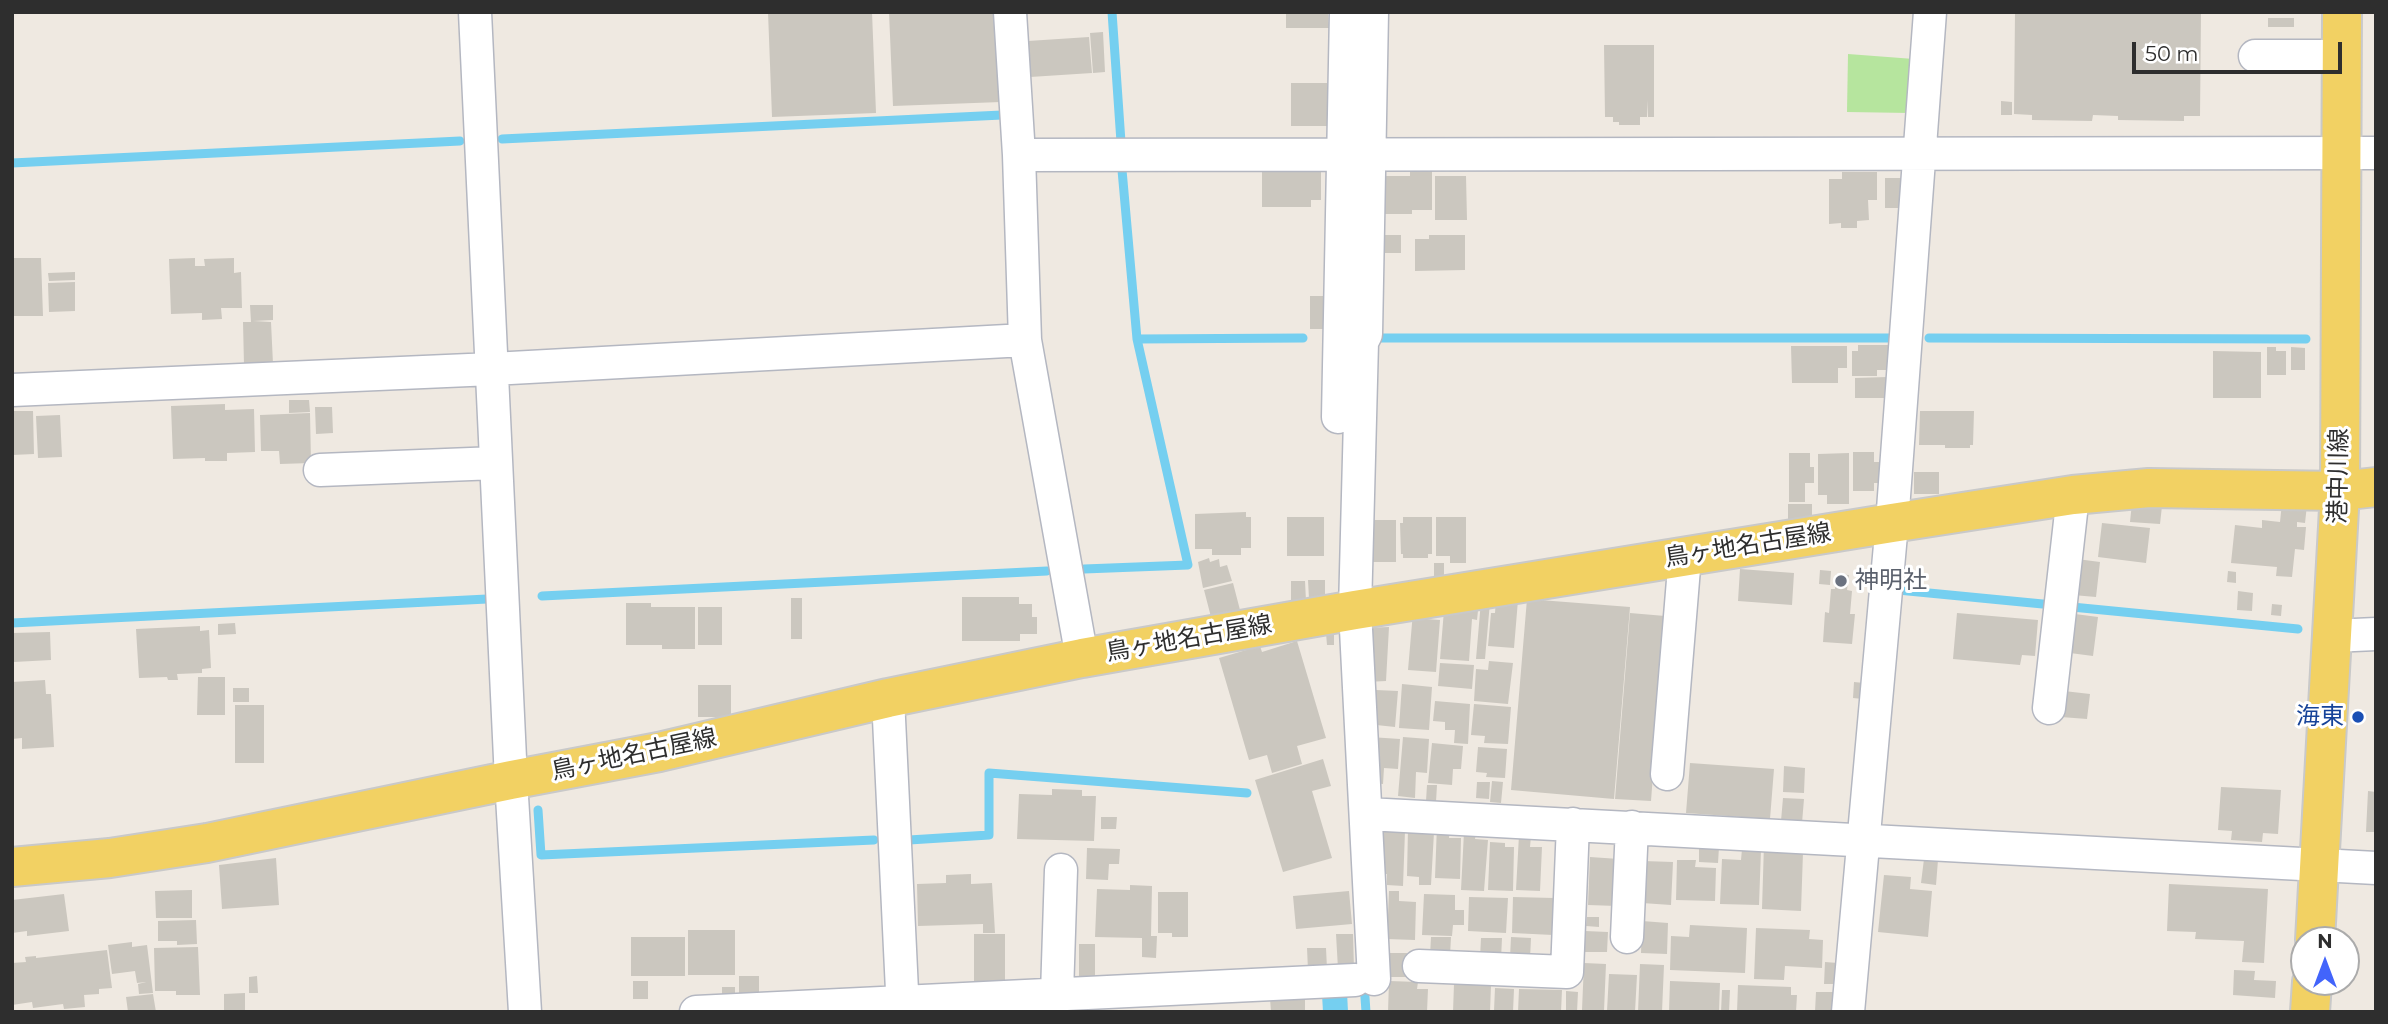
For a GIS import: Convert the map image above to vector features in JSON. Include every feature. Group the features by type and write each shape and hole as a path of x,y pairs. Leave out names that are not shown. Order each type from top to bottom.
{"main road":[{"name":"港中川線","path":"2316,926 2332,636 2358,489 2359,153 2342,56 2342,12"},
{"name":"鳥ヶ地名古屋線","path":"12,867 110,858 207,843 659,752 888,698 1082,658 1685,556 2073,495 2149,488 2358,489"}],"street":[{"path":"475,12 511,780 525,1012"},
{"path":"1010,12 1019,155 1025,340 1082,658"},
{"path":"696,1012 902,1006 1057,994 1365,979 1367,814 1344,612 1362,342 1366,334 1346,12"},
{"path":"1356,155 1372,12"},
{"path":"1848,1012 1892,523 1930,12"},
{"path":"2255,56 2342,56"},
{"path":"1019,155 2359,153"},
{"path":"12,390 492,369 1025,340"},
{"path":"320,470 496,463"},
{"path":"2049,708 2073,495"},
{"path":"1667,774 1685,556"},
{"path":"2332,636 2376,634"},
{"path":"888,698 902,1006"},
{"path":"1367,814 2376,868"},
{"path":"1419,966 1567,972 1573,824"},
{"path":"1627,937 1632,827"},
{"path":"1057,994 1061,870"}],"green space":[{"path":"1848,54 1914,59 1910,113 1847,112"}],"water":[{"path":"1347,992 1348,1012 1323,1012 1322,994"}],"building":[{"path":"768,12 872,12 876,113 772,117"},
{"path":"889,12 997,12 1001,102 893,106"},
{"path":"1286,12 1328,12 1329,28 1286,28"},
{"path":"2015,12 2201,12 2200,116 2184,116 2184,121 2118,120 2118,116 2093,115 2092,121 2032,120 2032,115 2014,114"},
{"path":"2268,18 2294,18 2294,27 2268,27"},
{"path":"1103,32 1105,72 1093,73 1090,33"},
{"path":"1089,37 1092,73 1030,77 1028,41"},
{"path":"1604,45 1654,45 1654,117 1648,117 1647,100 1647,117 1640,117 1640,125 1619,125 1619,122 1613,122 1613,117 1605,117"},
{"path":"1291,83 1327,83 1327,126 1291,126"},
{"path":"2001,101 2012,102 2012,115 2001,115"},
{"path":"1410,164 1432,164 1432,210 1412,210 1412,214 1382,214 1381,176 1410,176"},
{"path":"1262,170 1321,170 1321,200 1311,200 1311,207 1262,207"},
{"path":"1842,172 1877,172 1877,200 1868,200 1869,220 1857,221 1857,228 1841,228 1841,223 1829,224 1829,179 1842,179"},
{"path":"1435,176 1466,176 1467,220 1435,220"},
{"path":"1885,178 1901,178 1901,208 1885,208"},
{"path":"1380,235 1401,235 1401,253 1380,253"},
{"path":"1429,235 1465,235 1465,270 1415,271 1415,239 1429,239"},
{"path":"12,258 41,258 43,316 12,316"},
{"path":"195,258 195,266 205,266 204,259 234,258 234,273 241,272 242,308 221,308 222,319 202,320 202,313 171,314 169,259"},
{"path":"75,272 75,280 49,281 48,273"},
{"path":"75,282 75,311 49,312 48,283"},
{"path":"1310,296 1329,296 1329,329 1310,329"},
{"path":"250,305 273,305 273,320 253,321 271,322 273,364 244,365 243,322 251,322"},
{"path":"1858,345 1890,345 1890,370 1877,370 1877,376 1852,376 1852,351 1858,351"},
{"path":"1791,346 1847,346 1847,368 1838,368 1838,383 1792,383"},
{"path":"2267,347 2286,351 2286,375 2267,375"},
{"path":"2291,347 2305,348 2305,370 2291,370"},
{"path":"2213,351 2261,352 2261,398 2213,398"},
{"path":"1887,377 1887,398 1855,398 1855,378"},
{"path":"289,400 309,400 310,412 289,413"},
{"path":"225,404 225,410 254,409 255,452 227,453 227,461 205,461 205,458 173,459 171,406"},
{"path":"315,407 332,407 333,433 316,434"},
{"path":"12,411 33,411 34,454 12,455"},
{"path":"1920,411 1974,411 1973,445 1970,445 1970,448 1945,448 1945,445 1919,445"},
{"path":"310,413 311,463 280,464 279,451 261,451 260,415"},
{"path":"60,415 62,457 38,458 36,416"},
{"path":"1853,452 1874,452 1874,462 1882,462 1882,483 1874,483 1874,491 1853,491"},
{"path":"1789,453 1810,453 1810,467 1814,467 1814,483 1805,483 1805,502 1789,502"},
{"path":"1849,453 1849,504 1827,504 1827,495 1818,495 1818,454"},
{"path":"1914,472 1939,472 1939,494 1914,494"},
{"path":"2132,503 2162,506 2160,524 2130,522"},
{"path":"2282,503 2307,505 2305,523 2297,522 2297,527 2306,527 2304,550 2295,549 2292,577 2276,576 2277,567 2231,563 2235,525 2262,528 2262,520 2280,522"},
{"path":"1788,504 1812,504 1812,521 1788,521"},
{"path":"1246,512 1246,517 1251,517 1251,548 1241,548 1241,555 1212,555 1212,549 1195,549 1195,514"},
{"path":"1287,517 1324,517 1324,556 1287,556"},
{"path":"1403,517 1432,517 1432,554 1428,554 1428,558 1403,558 1400,523 1403,523"},
{"path":"1436,517 1466,517 1466,563 1450,563 1450,556 1436,556"},
{"path":"1365,520 1396,520 1396,562 1365,562"},
{"path":"2102,523 2150,528 2146,563 2098,557"},
{"path":"1209,558 1210,562 1219,559 1220,567 1227,565 1232,581 1203,588 1198,562"},
{"path":"2077,559 2100,562 2096,597 2073,595"},
{"path":"1434,563 1444,563 1444,582 1434,582"},
{"path":"1740,569 1794,573 1792,605 1738,601"},
{"path":"1820,570 1831,571 1830,585 1819,584"},
{"path":"2228,571 2236,572 2236,583 2227,582"},
{"path":"1836,574 1849,575 1847,590 1852,591 1850,614 1855,614 1852,644 1823,642 1825,612 1829,613 1831,589 1835,589"},
{"path":"1308,580 1325,580 1325,599 1309,599"},
{"path":"1291,581 1305,581 1306,601 1291,601"},
{"path":"1233,583 1240,610 1211,617 1204,590"},
{"path":"2238,591 2253,593 2252,611 2237,610"},
{"path":"962,597 1019,597 1019,604 1032,604 1032,617 1037,617 1037,634 1020,634 1020,641 962,641"},
{"path":"791,598 802,598 802,639 791,639"},
{"path":"1496,599 1518,600 1514,648 1488,646 1491,613 1495,613"},
{"path":"1527,599 1630,607 1614,799 1511,790"},
{"path":"1479,601 1477,620 1472,619 1469,661 1440,659 1444,610"},
{"path":"1481,601 1490,602 1485,659 1476,659"},
{"path":"626,603 651,603 651,607 695,607 695,649 626,645"},
{"path":"2272,604 2282,605 2281,616 2271,615"},
{"path":"698,607 722,607 722,645 698,645"},
{"path":"1413,612 1426,613 1426,619 1440,620 1436,672 1408,670"},
{"path":"1630,613 1665,616 1651,801 1615,799"},
{"path":"1957,613 2038,620 2035,656 2022,655 2020,665 1953,659"},
{"path":"2075,614 2098,617 2093,656 2070,653"},
{"path":"235,623 236,634 218,635 218,624"},
{"path":"200,626 200,631 209,630 211,668 202,669 202,673 177,674 178,680 168,680 167,677 139,678 136,629"},
{"path":"1389,627 1386,681 1366,682 1364,628"},
{"path":"50,632 51,660 14,662 12,633"},
{"path":"1326,633 1334,633 1334,645 1327,645"},
{"path":"1297,641 1326,738 1297,746 1302,764 1272,773 1267,755 1249,760 1219,658 1260,646 1262,652"},
{"path":"1489,661 1513,663 1508,704 1474,701 1476,669 1488,670"},
{"path":"1440,663 1474,665 1472,689 1438,686"},
{"path":"198,677 225,677 225,715 197,715"},
{"path":"45,680 46,694 51,694 54,747 22,749 22,738 12,739 12,682"},
{"path":"1854,682 1864,683 1863,699 1853,698"},
{"path":"1402,684 1432,687 1429,730 1399,728"},
{"path":"698,685 731,685 731,717 698,717"},
{"path":"233,688 249,688 249,702 233,702"},
{"path":"1376,690 1398,691 1395,727 1367,724 1375,703"},
{"path":"2064,691 2090,694 2087,719 2061,717"},
{"path":"1435,701 1470,704 1468,744 1454,743 1455,730 1445,730 1445,722 1433,721"},
{"path":"1474,704 1511,707 1508,744 1484,743 1485,736 1471,735"},
{"path":"235,705 264,705 264,763 235,763"},
{"path":"1370,737 1400,739 1398,769 1384,768 1383,784 1372,783"},
{"path":"1403,737 1429,739 1427,773 1416,772 1415,798 1398,796"},
{"path":"1432,743 1463,746 1461,769 1453,769 1452,785 1428,783"},
{"path":"1478,747 1507,749 1505,778 1486,777 1487,773 1476,772"},
{"path":"1323,759 1331,786 1312,791 1332,858 1283,872 1255,780"},
{"path":"1690,763 1774,769 1770,819 1686,813"},
{"path":"1784,766 1805,768 1804,793 1783,792"},
{"path":"1492,781 1503,782 1501,803 1490,802"},
{"path":"1477,782 1490,782 1489,799 1476,798"},
{"path":"1427,785 1437,785 1436,802 1426,801"},
{"path":"2221,787 2281,790 2278,834 2263,833 2262,842 2231,840 2232,831 2218,830"},
{"path":"1052,789 1082,790 1082,796 1096,796 1094,841 1017,839 1019,794 1052,795"},
{"path":"2368,791 2376,792 2376,832 2366,832"},
{"path":"1783,798 1804,799 1802,823 1781,821"},
{"path":"1101,817 1117,817 1116,829 1101,829"},
{"path":"1381,824 1405,831 1403,886 1387,885 1387,874 1383,874"},
{"path":"1437,825 1450,826 1449,838 1461,838 1460,879 1435,878"},
{"path":"1408,828 1434,832 1431,885 1419,885 1419,877 1407,876"},
{"path":"1464,832 1476,833 1475,839 1488,840 1484,891 1461,890"},
{"path":"1519,835 1531,836 1530,847 1542,847 1540,891 1516,890"},
{"path":"1490,842 1514,847 1513,891 1488,890"},
{"path":"1764,844 1803,852 1801,911 1762,909"},
{"path":"1699,847 1719,847 1718,863 1699,862"},
{"path":"1087,848 1120,849 1119,864 1109,864 1108,880 1086,879"},
{"path":"1742,849 1761,850 1759,905 1720,904 1722,859 1741,860"},
{"path":"1590,857 1619,859 1617,906 1588,905"},
{"path":"276,858 279,905 222,909 219,865"},
{"path":"1924,859 1938,860 1936,885 1921,883"},
{"path":"1677,860 1696,860 1695,867 1716,868 1715,901 1676,900"},
{"path":"1643,861 1673,862 1671,905 1642,903"},
{"path":"971,874 971,884 992,883 995,933 983,933 983,924 918,926 917,884 946,883 946,875"},
{"path":"1884,875 1911,877 1910,889 1932,891 1928,937 1878,932"},
{"path":"2169,884 2268,889 2264,963 2242,962 2244,941 2195,939 2196,932 2167,931"},
{"path":"1130,885 1152,886 1151,936 1157,936 1156,958 1142,957 1142,938 1095,937 1097,889 1130,890"},
{"path":"192,890 192,918 156,918 155,891"},
{"path":"1349,891 1352,924 1296,929 1293,896"},
{"path":"1389,891 1399,891 1399,901 1416,902 1415,940 1387,939"},
{"path":"1158,892 1188,892 1188,937 1172,937 1172,933 1158,933"},
{"path":"64,894 69,931 27,936 27,931 12,933 12,900"},
{"path":"1424,894 1455,895 1455,910 1464,910 1464,925 1453,925 1452,936 1422,935"},
{"path":"1469,897 1508,898 1506,933 1468,931"},
{"path":"1513,897 1554,898 1553,935 1512,933"},
{"path":"1587,917 1599,917 1599,927 1586,926"},
{"path":"196,920 197,944 177,945 177,941 158,941 158,921"},
{"path":"1642,921 1668,923 1667,954 1641,953"},
{"path":"1690,925 1747,928 1745,973 1670,970 1671,936 1689,937"},
{"path":"1756,928 1810,930 1809,939 1823,940 1822,968 1785,966 1784,980 1754,979"},
{"path":"688,930 735,930 735,975 688,975"},
{"path":"1585,931 1608,932 1607,952 1585,952"},
{"path":"974,934 1005,934 1005,984 974,984"},
{"path":"1336,934 1353,934 1354,969 1338,969"},
{"path":"631,937 685,937 685,976 631,976"},
{"path":"1431,937 1451,937 1450,956 1430,956"},
{"path":"1511,937 1531,938 1530,959 1510,958"},
{"path":"1481,938 1502,938 1501,959 1480,958"},
{"path":"132,942 132,947 147,945 153,993 139,994 138,984 146,982 137,983 135,971 112,974 108,945"},
{"path":"1079,944 1095,944 1095,979 1079,979"},
{"path":"198,947 200,995 176,995 176,991 155,991 154,948"},
{"path":"1307,948 1326,948 1327,969 1308,970"},
{"path":"107,950 112,988 99,989 99,994 84,995 85,1007 64,1009 63,1004 33,1008 32,1002 12,1005 12,963 26,962 25,957"},
{"path":"1385,953 1407,953 1406,977 1384,977"},
{"path":"1825,962 1838,963 1837,984 1824,984"},
{"path":"1584,963 1606,964 1604,1011 1582,1010"},
{"path":"1640,964 1664,965 1662,1012 1638,1012"},
{"path":"2234,970 2255,971 2254,980 2276,981 2275,998 2233,995"},
{"path":"1609,974 1637,975 1635,1012 1607,1011"},
{"path":"257,976 258,993 249,993 249,977"},
{"path":"739,976 759,976 759,996 739,996"},
{"path":"633,981 648,981 648,999 633,999"},
{"path":"1389,981 1418,982 1417,989 1428,989 1427,1012 1388,1012"},
{"path":"1670,981 1720,983 1719,1012 1669,1012"},
{"path":"1454,984 1491,985 1490,1012 1453,1012"},
{"path":"1738,985 1791,987 1791,995 1797,995 1796,1012 1737,1012"},
{"path":"722,987 735,987 735,997 722,997"},
{"path":"1495,988 1514,989 1513,1012 1494,1011"},
{"path":"1519,989 1562,990 1561,1012 1518,1012"},
{"path":"1722,990 1730,990 1729,1012 1721,1012"},
{"path":"1566,991 1578,992 1577,1012 1566,1012"},
{"path":"1816,992 1835,992 1834,1012 1815,1012"},
{"path":"245,993 245,1012 224,1012 224,994"},
{"path":"153,994 156,1012 128,1012 126,997"},
{"path":"1305,995 1305,1011 1271,1012 1270,998"}],"waterway":[{"path":"1112,12 1121,142"},
{"path":"502,139 1002,115"},
{"path":"12,163 460,141"},
{"path":"1084,569 1188,565 1137,339 1122,170"},
{"path":"1137,339 1303,338"},
{"path":"1377,338 1890,338"},
{"path":"1929,338 2306,339"},
{"path":"542,596 1047,571"},
{"path":"1897,596 1898,590 2053,605"},
{"path":"12,623 487,599"},
{"path":"2072,607 2298,629"},
{"path":"909,840 989,835 989,773 1247,793"},
{"path":"538,810 541,855 874,840"},
{"path":"1364,983 1366,1012"}],"place":[{"name":"神明社","path":"1841,581"},
{"name":"海東","path":"2358,717"}]}
